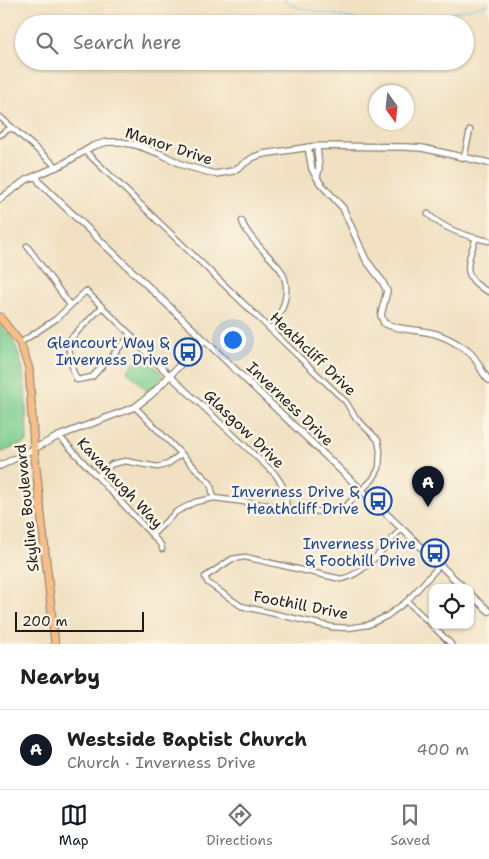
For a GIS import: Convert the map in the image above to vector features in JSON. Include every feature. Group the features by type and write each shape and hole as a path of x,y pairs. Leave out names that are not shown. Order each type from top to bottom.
{"main road":[{"name":"Skyline Boulevard","path":"0,317 20,343 29,368 34,448 55,644"}],"street":[{"path":"0,117 57,167"},
{"path":"0,136 12,127"},
{"path":"464,158 470,130"},
{"name":"Manor Drive","path":"0,199 26,180 57,167 85,151 100,144 121,142 153,151 190,168 207,173 221,174 233,171 254,157 263,154 317,146 414,147 489,163"},
{"path":"317,146 319,168 317,177"},
{"path":"308,147 312,169 322,188 340,203 366,260 387,291 381,315 384,323 392,327 429,332 459,345 476,358 481,370 489,380"},
{"name":"Heathcliff Drive","path":"85,151 346,402 355,416 378,440 380,451 379,468 373,478 344,508 332,512 322,512 214,498 195,502 176,512 152,535"},
{"name":"Inverness Drive","path":"36,175 40,183 460,584"},
{"path":"428,214 443,226 489,241"},
{"path":"242,221 245,230 281,270 285,281 284,304 271,330"},
{"path":"476,238 467,263 468,273 473,281 489,292"},
{"path":"20,343 56,319 70,305 27,246"},
{"name":"Glasgow Drive","path":"70,305 86,291 132,335 149,356 275,474 283,485 286,494 286,507"},
{"path":"102,307 68,342 73,371 77,380 92,377 132,335"},
{"path":"0,466 59,436 134,407 152,394 204,340"},
{"path":"134,407 210,483 214,498"},
{"name":"Kavanaugh Way","path":"59,436 152,535 161,545 162,549"},
{"path":"98,476 112,464 125,461 158,467 168,464 182,454"},
{"name":"Foothill Drive","path":"401,529 359,573 350,577 341,579 245,557 232,559 205,577 208,584 241,606 332,627 348,628 368,624 387,616 407,601 440,565"},
{"path":"474,598 489,611"},
{"path":"407,601 451,644"}],"green space":[{"path":"0,325 10,335 17,348 21,363 24,379 27,442 0,453"},
{"path":"143,354 164,376 148,392 127,371"}],"waterway":[{"path":"283,0 299,8 337,15"},
{"path":"443,15 489,4"}],"place":[{"name":"Glencourt Way & Inverness Drive","path":"188,352"},
{"name":"Inverness Drive & Heathcliff Drive","path":"378,501"},
{"name":"Westside Baptist Church","path":"428,507"},
{"name":"Inverness Drive & Foothill Drive","path":"435,553"}]}
